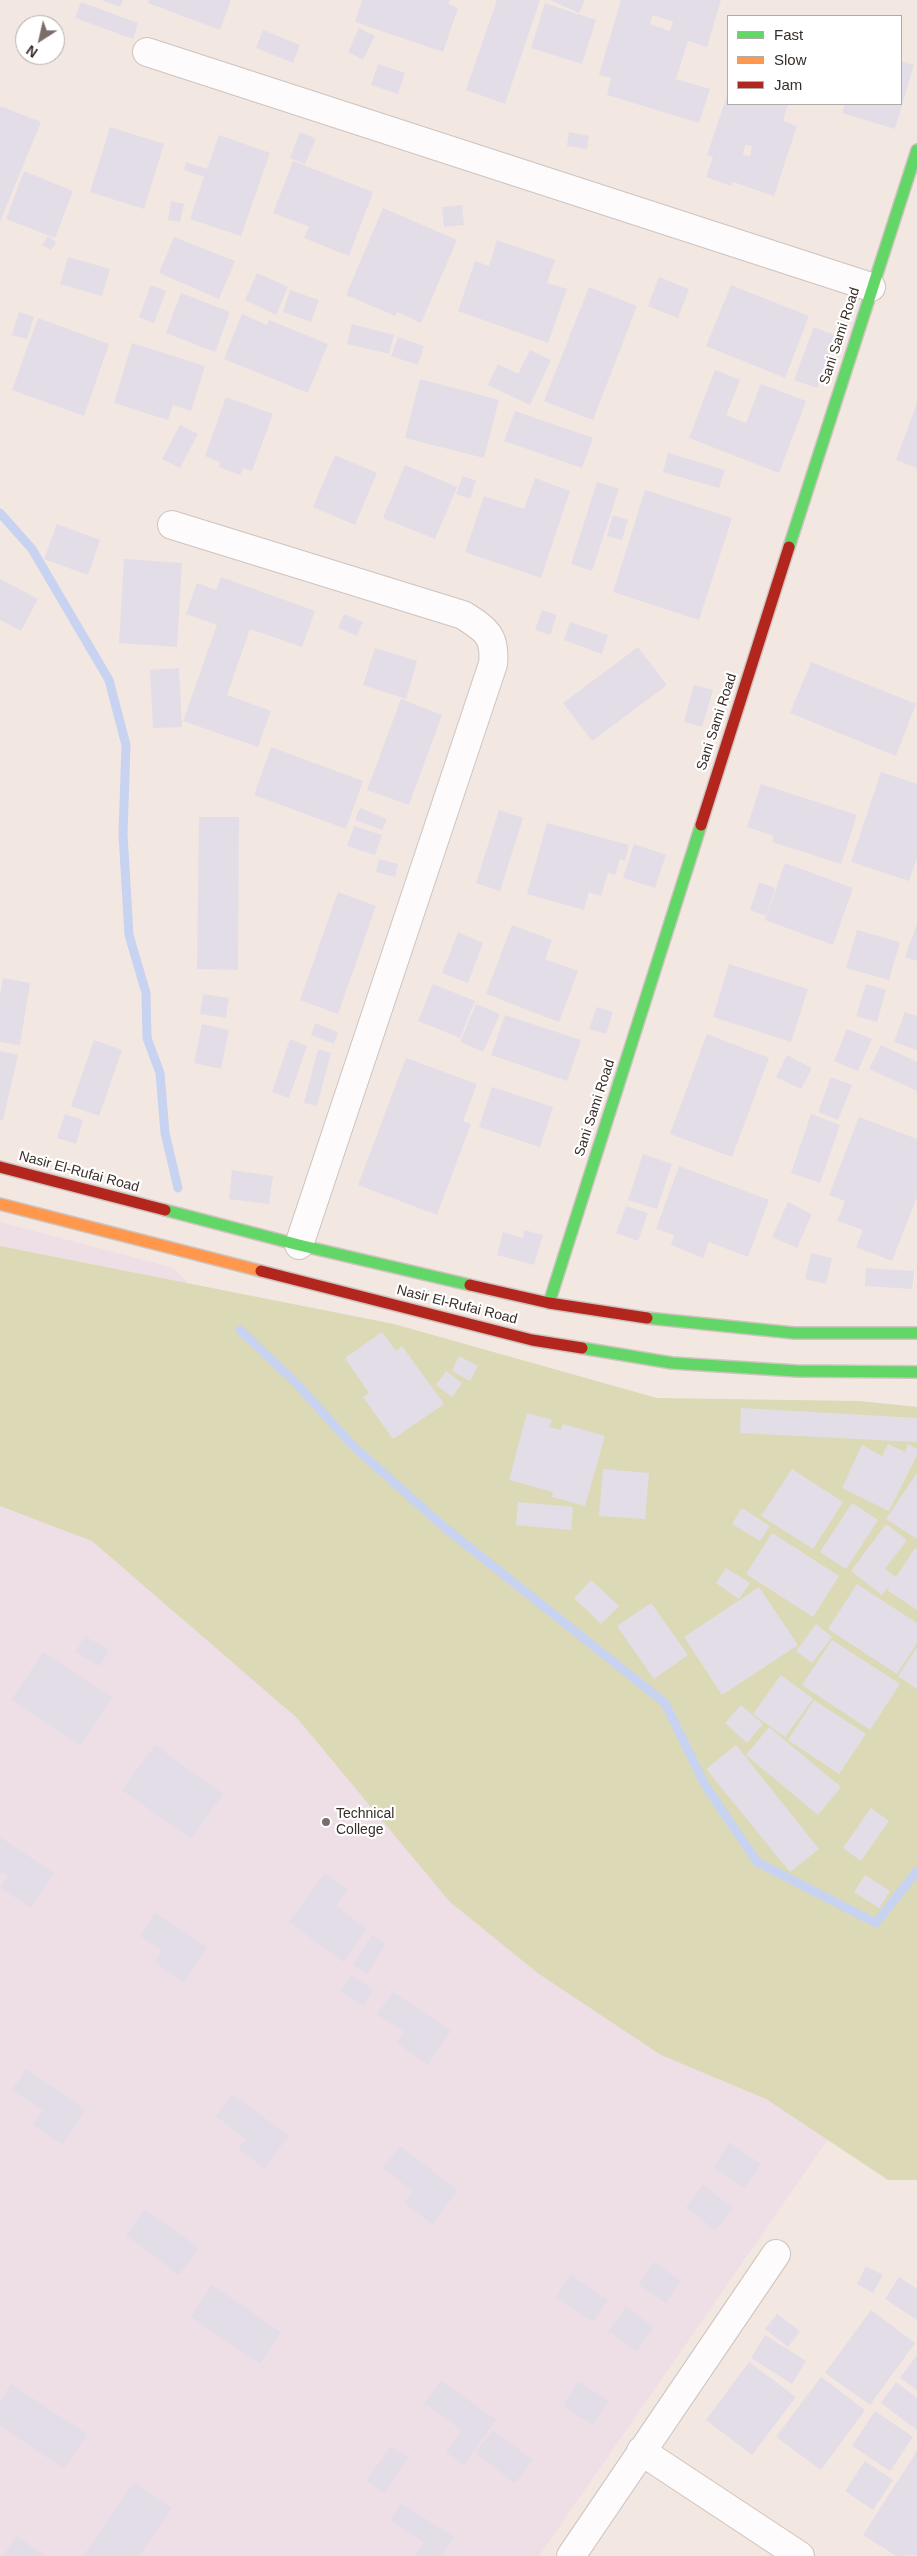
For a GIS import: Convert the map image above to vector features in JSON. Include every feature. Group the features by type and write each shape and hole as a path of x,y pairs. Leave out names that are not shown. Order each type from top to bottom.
{"main road":[{"name":"Sani Sami Road","path":"548,1303 871,287 917,150"},
{"name":"Nasir El-Rufai Road","path":"0,1167 300,1245 548,1303 674,1322 776,1331 917,1333"},
{"name":"Nasir El-Rufai Road","path":"0,1204 532,1340 672,1363 797,1371 917,1372"}],"street":[{"path":"147,52 871,287"},
{"path":"172,526 463,615 484,628 493,643 493,664 300,1245"},
{"path":"571,2556 776,2254"},
{"path":"641,2452 800,2556"}],"shaded area":[{"name":"Technical College","path":"0,1222 174,1268 283,1386 917,2011 539,2556 0,2556"},
{"path":"0,1246 394,1324 657,1398 860,1401 917,1407 917,2180 888,2180 766,2099 661,2055 539,1974 450,1902 297,1718 92,1541 0,1506"}],"building":[{"path":"101,0 123,0 120,7"},
{"path":"149,0 231,0 220,30 148,3"},
{"path":"362,0 450,0 448,4 458,8 443,52 355,22"},
{"path":"497,0 540,0 505,104 466,90"},
{"path":"550,0 585,0 579,13"},
{"path":"621,0 721,0 707,47 688,41 676,79 710,89 699,123 607,95 611,78 599,75","holes":["653,15 673,22 670,31 650,24"]},
{"path":"81,2 138,23 133,39 75,18"},
{"path":"545,3 596,20 582,64 531,48"},
{"path":"359,28 375,36 363,60 348,52"},
{"path":"263,30 300,45 293,63 256,48"},
{"path":"902,61 914,65 895,129 842,113 845,105 902,105"},
{"path":"378,64 405,73 398,94 371,85"},
{"path":"727,96 727,105 788,105 783,121 797,126 774,196 733,182 731,186 706,177 713,157 707,155","holes":["745,145 752,146 750,156 743,155"]},
{"path":"0,106 41,122 0,222"},
{"path":"110,127 164,144 144,209 90,192"},
{"path":"300,132 316,139 305,164 290,158"},
{"path":"569,132 589,136 587,149 567,146"},
{"path":"219,135 270,153 241,236 190,219 204,177 184,170 186,162 207,169"},
{"path":"293,161 373,192 349,256 304,238 309,227 273,213"},
{"path":"24,171 73,191 55,238 6,219"},
{"path":"171,201 184,204 180,222 168,220"},
{"path":"462,205 464,225 444,227 442,207"},
{"path":"383,208 457,240 421,323 397,312 395,316 346,295"},
{"path":"48,236 56,242 51,250 42,245"},
{"path":"174,237 235,261 219,299 159,273"},
{"path":"497,240 555,260 547,283 567,289 548,343 458,311 475,261 489,266"},
{"path":"68,257 110,269 102,296 60,284"},
{"path":"257,273 288,287 276,315 245,300"},
{"path":"659,277 689,289 678,318 648,306"},
{"path":"151,285 166,291 154,323 139,317"},
{"path":"731,285 809,316 785,378 706,346"},
{"path":"589,287 637,306 593,420 544,401"},
{"path":"290,290 319,300 311,322 283,312"},
{"path":"181,293 230,312 215,352 166,333"},
{"path":"19,312 34,317 27,339 12,335"},
{"path":"242,314 267,325 269,320 328,344 308,393 224,359"},
{"path":"38,318 109,344 84,416 12,390"},
{"path":"352,324 394,335 389,354 347,344"},
{"path":"814,327 837,336 817,388 794,380"},
{"path":"398,337 424,346 418,365 391,356"},
{"path":"132,343 205,366 191,411 173,405 168,420 114,403"},
{"path":"530,350 551,360 530,405 488,385 498,364 518,374"},
{"path":"715,370 740,380 726,415 746,423 761,384 806,401 779,473 689,438"},
{"path":"420,379 499,400 484,458 405,438"},
{"path":"226,397 273,414 252,471 243,468 240,475 219,467 220,462 205,456"},
{"path":"917,403 917,468 896,460"},
{"path":"515,411 593,438 582,468 504,441"},
{"path":"180,425 198,434 180,468 162,459"},
{"path":"668,453 725,470 719,488 663,472"},
{"path":"335,455 377,473 355,525 313,507"},
{"path":"405,465 457,487 435,539 383,518"},
{"path":"463,476 476,481 470,499 456,494"},
{"path":"535,478 570,491 541,578 465,552 484,496 524,509"},
{"path":"597,482 619,489 592,571 571,564"},
{"path":"645,490 732,518 699,620 613,592"},
{"path":"613,515 628,520 622,540 607,536"},
{"path":"57,524 100,540 88,575 44,559"},
{"path":"124,559 182,563 177,647 119,643"},
{"path":"221,577 315,611 302,647 250,629 227,695 271,711 258,747 183,721 217,625 186,614 197,583 216,590"},
{"path":"0,579 38,599 21,631 0,620"},
{"path":"542,610 557,615 550,635 535,630"},
{"path":"344,614 363,622 357,636 338,628"},
{"path":"570,622 608,635 602,654 564,640"},
{"path":"638,647 667,685 592,741 563,703"},
{"path":"375,648 417,661 406,699 363,685"},
{"path":"811,662 916,704 896,756 790,713"},
{"path":"179,668 182,727 153,728 150,670"},
{"path":"694,685 713,690 702,727 684,722"},
{"path":"401,699 442,715 409,805 367,790"},
{"path":"271,747 363,781 346,829 254,795"},
{"path":"881,772 917,784 917,858 909,881 851,862"},
{"path":"761,784 857,815 841,864 772,842 774,836 747,827"},
{"path":"360,808 387,819 382,830 355,820"},
{"path":"499,810 523,818 500,891 476,883"},
{"path":"199,817 239,817 238,970 197,969"},
{"path":"547,823 629,845 625,861 620,859 615,875 608,873 601,896 589,892 584,910 527,894"},
{"path":"354,826 382,835 375,855 347,846"},
{"path":"634,844 666,855 655,888 623,878"},
{"path":"379,859 398,864 395,877 376,872"},
{"path":"785,863 853,888 833,945 765,920"},
{"path":"759,882 775,888 766,916 750,910"},
{"path":"338,892 376,906 338,1014 300,1000"},
{"path":"917,924 917,961 905,957"},
{"path":"512,925 552,940 545,959 578,971 559,1022 486,994"},
{"path":"857,930 900,942 889,980 846,968"},
{"path":"458,932 483,943 468,983 442,973"},
{"path":"729,964 808,989 791,1042 713,1017"},
{"path":"3,978 30,983 20,1045 0,1042 0,996"},
{"path":"433,984 475,1001 460,1038 418,1021"},
{"path":"866,984 886,990 877,1022 856,1016"},
{"path":"203,994 229,998 226,1018 200,1014"},
{"path":"476,1004 500,1014 483,1052 460,1042"},
{"path":"597,1007 613,1012 606,1034 589,1029"},
{"path":"905,1012 917,1016 917,1050 894,1042"},
{"path":"505,1015 581,1040 567,1081 491,1055"},
{"path":"315,1023 338,1032 334,1044 311,1035"},
{"path":"202,1024 229,1030 221,1069 194,1063"},
{"path":"847,1029 872,1039 858,1071 834,1061"},
{"path":"707,1034 769,1058 732,1157 670,1134"},
{"path":"290,1039 307,1046 289,1098 272,1092"},
{"path":"94,1040 122,1050 99,1116 71,1106"},
{"path":"881,1045 917,1062 917,1091 869,1069"},
{"path":"318,1049 331,1053 317,1106 304,1103"},
{"path":"0,1051 18,1055 3,1120 0,1120"},
{"path":"787,1055 812,1068 801,1089 776,1077"},
{"path":"406,1058 477,1084 463,1121 471,1124 437,1215 358,1185"},
{"path":"831,1077 852,1085 838,1120 818,1112"},
{"path":"492,1087 553,1107 540,1147 479,1127"},
{"path":"65,1114 83,1120 76,1144 57,1138"},
{"path":"811,1114 840,1125 820,1183 791,1173"},
{"path":"859,1117 917,1139 917,1197 892,1261 856,1247 863,1230 837,1221 845,1201 829,1195"},
{"path":"643,1154 672,1164 657,1209 628,1200"},
{"path":"679,1166 769,1200 748,1257 709,1242 703,1258 671,1245 674,1235 656,1229"},
{"path":"232,1170 273,1176 269,1204 229,1199"},
{"path":"788,1202 812,1214 797,1248 772,1237"},
{"path":"626,1206 648,1213 638,1241 616,1233"},
{"path":"524,1230 543,1235 534,1265 497,1255 503,1232 523,1238"},
{"path":"811,1253 832,1258 826,1284 805,1279"},
{"path":"866,1268 914,1271 912,1289 865,1286"},
{"path":"382,1332 396,1351 402,1346 444,1404 393,1439 363,1397 369,1393 345,1358"},
{"path":"459,1356 478,1366 470,1381 452,1371"},
{"path":"446,1371 462,1383 452,1397 436,1385"},
{"path":"741,1408 917,1418 917,1442 740,1433"},
{"path":"527,1413 552,1420 549,1427 561,1430 563,1424 605,1436 585,1506 552,1497 553,1492 509,1480"},
{"path":"888,1444 905,1452 908,1444 917,1449 917,1455 889,1511 842,1488 862,1445 882,1456"},
{"path":"603,1469 649,1473 645,1519 599,1516"},
{"path":"792,1469 843,1502 813,1549 761,1516"},
{"path":"917,1473 917,1539 886,1519"},
{"path":"518,1502 573,1507 571,1530 516,1525"},
{"path":"852,1503 878,1520 846,1569 820,1552"},
{"path":"742,1508 770,1526 760,1541 732,1524"},
{"path":"886,1524 907,1540 885,1569 896,1577 915,1548 917,1549 917,1610 887,1590 890,1584 882,1595 851,1571"},
{"path":"772,1533 839,1576 813,1617 746,1574"},
{"path":"726,1568 750,1583 739,1599 716,1583"},
{"path":"591,1580 619,1606 601,1624 574,1598"},
{"path":"857,1584 917,1623 917,1643 897,1674 828,1629"},
{"path":"759,1587 798,1645 722,1695 684,1637"},
{"path":"651,1603 688,1655 654,1679 617,1626"},
{"path":"816,1624 832,1637 812,1663 796,1651"},
{"path":"85,1636 109,1650 100,1666 75,1652"},
{"path":"832,1640 900,1684 870,1730 802,1685"},
{"path":"917,1647 917,1689 898,1676"},
{"path":"43,1652 112,1698 80,1746 11,1700"},
{"path":"781,1675 813,1699 785,1737 753,1714"},
{"path":"814,1700 866,1734 839,1774 788,1740"},
{"path":"741,1705 763,1724 747,1743 725,1723"},
{"path":"769,1727 841,1787 818,1815 746,1755"},
{"path":"155,1745 223,1794 191,1839 122,1790"},
{"path":"736,1745 819,1849 790,1872 706,1769"},
{"path":"871,1808 889,1821 861,1861 843,1848"},
{"path":"0,1837 54,1873 31,1908 0,1888 8,1876 0,1871"},
{"path":"325,1873 348,1890 336,1906 367,1929 343,1962 289,1922"},
{"path":"865,1875 890,1891 879,1908 854,1892"},
{"path":"155,1913 207,1947 184,1982 154,1962 162,1950 140,1936"},
{"path":"372,1935 386,1944 367,1974 353,1965"},
{"path":"351,1975 374,1990 363,2006 340,1991"},
{"path":"393,1992 451,2031 428,2065 397,2043 404,2032 377,2014"},
{"path":"26,2069 86,2110 62,2145 33,2125 43,2111 12,2090"},
{"path":"232,2094 289,2136 264,2168 238,2149 246,2139 216,2116"},
{"path":"729,2142 761,2164 744,2188 713,2168"},
{"path":"400,2146 458,2190 432,2224 404,2203 412,2191 383,2168"},
{"path":"703,2185 733,2208 715,2230 686,2207"},
{"path":"145,2209 199,2248 179,2275 126,2235"},
{"path":"654,2262 681,2281 666,2303 638,2284"},
{"path":"866,2266 883,2275 873,2293 857,2284"},
{"path":"570,2275 608,2300 593,2322 556,2298"},
{"path":"899,2277 917,2289 917,2320 885,2299"},
{"path":"212,2285 281,2332 260,2364 191,2317"},
{"path":"626,2307 654,2327 637,2351 608,2331"},
{"path":"871,2310 915,2343 870,2405 825,2373"},
{"path":"777,2314 800,2331 788,2347 765,2329"},
{"path":"765,2335 806,2361 792,2384 751,2358"},
{"path":"917,2355 917,2390 900,2378"},
{"path":"749,2362 796,2397 752,2455 706,2420"},
{"path":"821,2377 865,2410 821,2470 776,2437"},
{"path":"441,2380 496,2420 464,2465 446,2452 461,2430 424,2403"},
{"path":"578,2381 609,2401 593,2425 563,2406"},
{"path":"896,2382 917,2398 917,2430 881,2403"},
{"path":"11,2384 87,2434 64,2469 0,2426 0,2401"},
{"path":"875,2411 913,2437 890,2471 852,2446"},
{"path":"493,2430 533,2460 515,2483 475,2453"},
{"path":"391,2446 408,2458 384,2493 366,2481"},
{"path":"917,2451 917,2555 896,2556 863,2535"},
{"path":"865,2461 893,2480 873,2510 845,2491"},
{"path":"134,2482 172,2508 139,2556 83,2556"},
{"path":"401,2503 454,2537 442,2556 414,2556 423,2542 390,2520"},
{"path":"16,2536 46,2556 3,2556"}],"waterway":[{"path":"0,513 32,549 109,680 126,745 123,834 129,935 146,993 147,1038 160,1073 165,1133 178,1188"},
{"path":"240,1330 295,1382 353,1446 444,1527 665,1703 705,1785 757,1862 876,1923 917,1871"}],"traffic: fast":[{"path":"789,547 917,150"},
{"path":"549,1303 701,825"},
{"path":"165,1210 299,1245 470,1285"},
{"path":"647,1318 794,1333 917,1333"},
{"path":"582,1348 672,1363 797,1371 917,1372"}],"traffic: slow":[{"path":"0,1204 261,1271"}],"traffic: jam":[{"path":"701,825 789,547"},
{"path":"0,1167 165,1210"},
{"path":"261,1271 532,1340 582,1348"},
{"path":"470,1285 549,1303 647,1318"}],"place":[{"name":"Technical College","path":"326,1822"}]}
